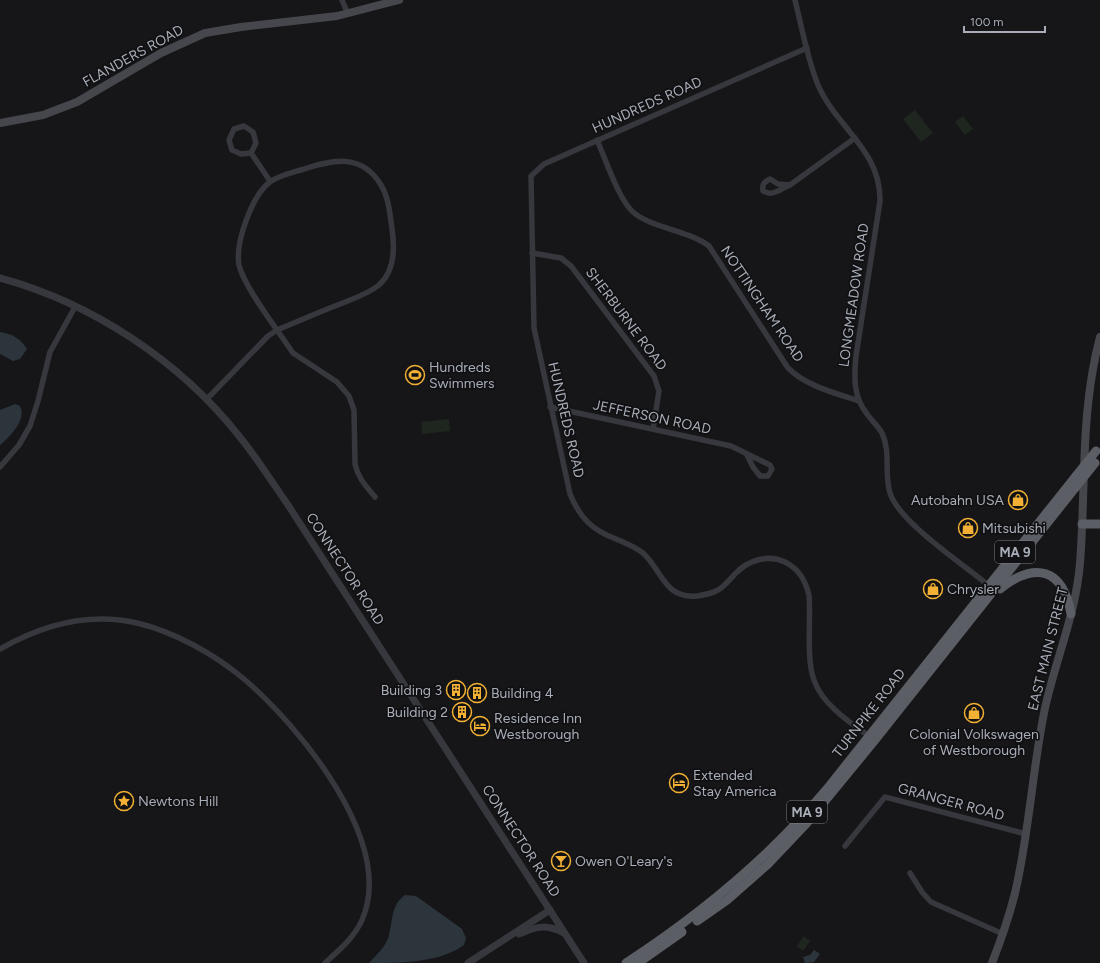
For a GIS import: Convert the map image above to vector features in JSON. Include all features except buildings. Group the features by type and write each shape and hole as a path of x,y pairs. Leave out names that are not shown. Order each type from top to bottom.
{"highway":[{"name":"TURNPIKE ROAD","path":"626,963 692,918 767,854 807,812 1076,476 1098,456"},
{"name":"TURNPIKE ROAD","path":"638,963 727,900 768,863 811,818 988,599 1075,488 1098,456"},
{"path":"1082,524 1100,524"},
{"path":"988,599 1014,578 1030,572 1043,573 1053,577 1063,589 1068,598 1071,614"}],"main road":[{"name":"FLANDERS ROAD","path":"0,123 43,115 77,102 160,53 205,33 235,27 313,20 348,14 399,0"},
{"name":"EAST MAIN STREET","path":"992,963 1003,934 1015,893 1026,834 1033,773 1044,713 1078,584 1086,419 1092,371 1100,337"}],"street":[{"path":"342,0 348,14"},
{"name":"LONGMEADOW ROAD","path":"795,0 807,48 819,85 874,165 880,188 880,201 856,356 854,381 859,401 882,433 886,444 890,492 894,504 901,514 988,586"},
{"name":"HUNDREDS ROAD","path":"807,48 544,164 531,176 534,328 570,494 581,516 598,532 632,546 642,553 650,562 663,582 672,590 684,595 708,594 719,590 745,565 762,559 780,560 791,565 800,573 806,583 809,595 811,668 813,679 818,690 826,700 869,736"},
{"path":"244,126 253,132 256,143 251,153 241,154 232,150 229,140 234,129 244,126"},
{"path":"790,185 855,138"},
{"name":"NOTTINGHAM ROAD","path":"597,140 628,207 642,218 700,240 709,246 788,368 793,373 828,391 859,401"},
{"path":"251,153 270,182"},
{"path":"207,400 268,336 277,330 364,294 378,286 386,278 392,267 394,249 386,195 382,186 366,169 356,163 330,161 283,176 270,182 256,199 239,245 238,255 239,266 244,276 277,330 293,353 337,382 349,396 354,410 355,464 357,472 360,480 375,497"},
{"name":"SHERBURNE ROAD","path":"532,253 561,258 571,266 654,376 659,391 653,429"},
{"name":"CONNECTOR ROAD","path":"0,278 45,293 75,306 152,353 180,375 207,400 240,436 284,500 584,963"},
{"path":"0,466 16,449 30,426 50,352 75,306"},
{"name":"JEFFERSON ROAD","path":"550,407 731,446 770,465 772,469 771,474 768,476 760,476 753,467 747,455"},
{"path":"0,649 46,627 76,620 108,619 136,623 166,633 208,655 244,679 270,703 307,746 334,783 354,820 366,864 368,892 362,919 349,940 325,963"},
{"name":"GRANGER ROAD","path":"845,846 885,797 1026,834"},
{"path":"910,873 922,892 931,902 1003,934"},
{"path":"468,963 550,910"},
{"path":"503,941 535,927 546,926 565,933"}],"shaded area":[{"path":"915,110 933,133 921,142 903,119"},
{"path":"963,116 973,129 965,135 955,122"},
{"path":"0,332 15,337 22,342 27,349 20,359 13,361 0,354"},
{"name":"Hundreds Swimmers","path":"422,366 425,374 417,376 418,380 411,382 407,371"},
{"path":"15,404 20,406 22,411 19,422 13,433 0,445 0,410"},
{"path":"449,419 450,431 422,434 421,422"},
{"path":"405,895 416,896 462,929 466,938 464,945 454,951 431,959 394,963 369,963 386,943 393,913 397,903"},
{"path":"804,936 810,941 803,951 797,946"},
{"path":"814,950 820,954 814,962 805,963 803,957 810,955"}],"place":[{"name":"Hundreds Swimmers","path":"415,375"},
{"name":"Autobahn USA","path":"1018,500"},
{"name":"Mitsubishi","path":"968,528"},
{"name":"Chrysler","path":"933,589"},
{"name":"Building 3","path":"456,690"},
{"name":"Building 4","path":"477,693"},
{"name":"Building 2","path":"462,712"},
{"name":"Colonial Volkswagen of Westborough","path":"974,713"},
{"name":"Residence Inn Westborough","path":"480,726"},
{"name":"Extended Stay America","path":"679,783"},
{"name":"Newtons Hill","path":"124,801"},
{"name":"Owen O'Leary's","path":"561,861"}]}
